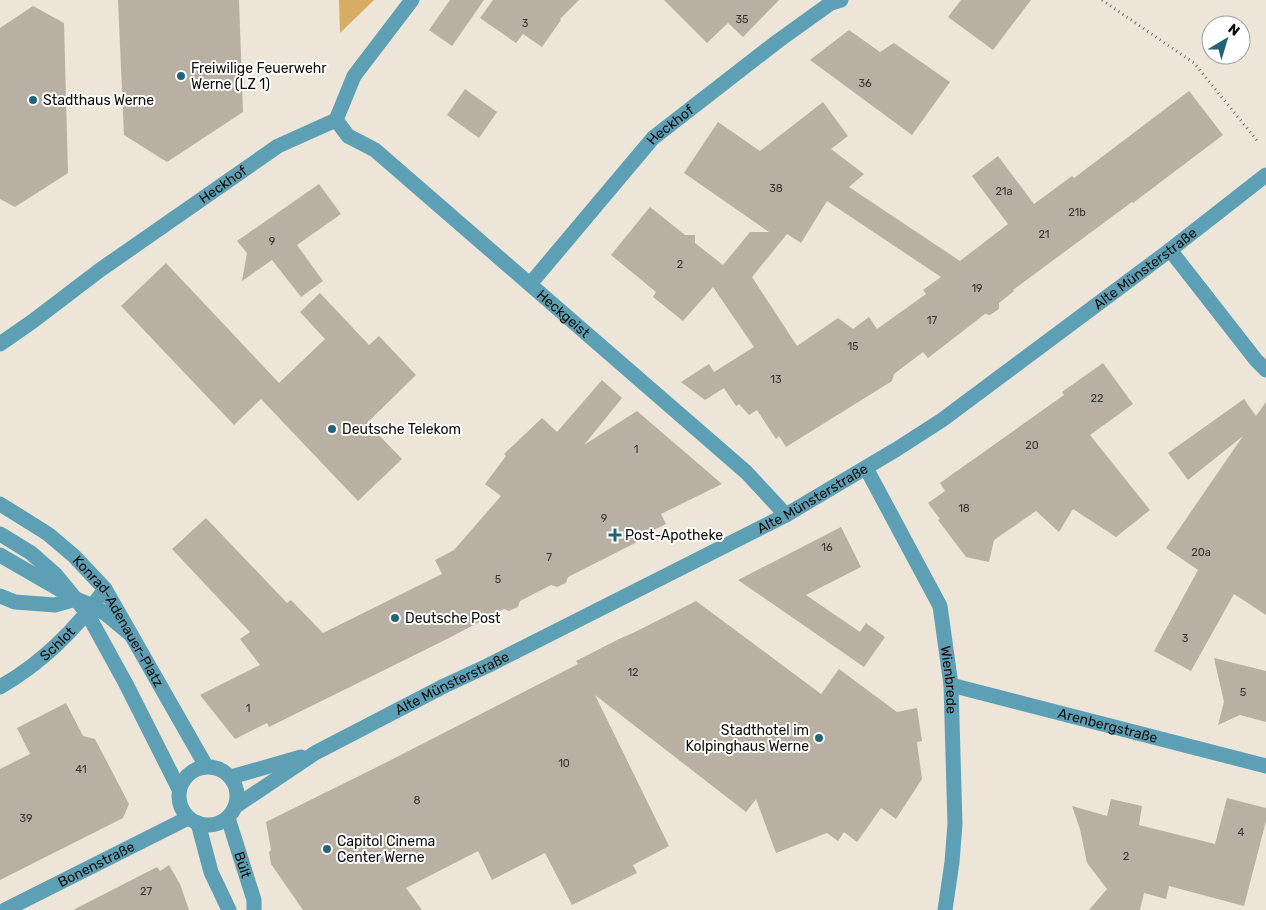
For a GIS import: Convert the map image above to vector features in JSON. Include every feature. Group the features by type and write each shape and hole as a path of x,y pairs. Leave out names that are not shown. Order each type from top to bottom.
{"street":[{"path":"336,120 354,76 412,0"},
{"name":"Heckhof","path":"531,283 653,138 778,41 831,3 841,0"},
{"name":"Heckgeist","path":"336,120 348,136 375,150 531,283 746,472 786,515"},
{"name":"Heckhof","path":"0,344 33,322 100,270 278,146 336,120"},
{"name":"Alte Münsterstraße","path":"193,820 215,825 315,753 444,686 786,515 866,468 942,420 1170,250 1266,175"},
{"path":"1170,250 1256,360 1266,370"},
{"name":"Wienbrede","path":"866,468 940,606 951,685 955,824 945,910"},
{"name":"Konrad-Adenauer-Platz","path":"0,504 48,534 74,556 105,589 206,766"},
{"name":"Konrad-Adenauer-Platz","path":"0,534 31,553 56,576 76,599 90,610 179,790"},
{"path":"0,555 76,599"},
{"name":"Schlot","path":"0,687 14,679 57,645 90,610 105,589"},
{"path":"0,596 15,602 55,605 76,599"},
{"path":"90,610 106,614 130,634"},
{"name":"Arenbergstraße","path":"951,685 1266,766"},
{"name":"Alte Münsterstraße","path":"231,777 315,753"},
{"path":"229,910 211,872 193,820 182,810 179,802 179,790 184,779 197,768 206,766 224,771 231,777 238,791 232,812"},
{"name":"Bült","path":"232,812 254,900 254,910"},
{"name":"Bonenstraße","path":"6,910 193,820"}],"path":[{"path":"1102,0 1194,63 1259,144"}],"shaded area":[{"path":"339,0 374,0 340,33"}],"building":[{"name":"Freiwilige Feuerwehr Werne (LZ 1)","path":"118,0 239,0 243,112 167,162 124,135"},
{"path":"450,0 484,0 452,46 429,30"},
{"path":"493,0 579,0 560,19 542,47 523,34 516,43 480,18"},
{"path":"664,0 779,0 743,37 728,23 707,43"},
{"path":"961,0 1031,0 993,50 948,17"},
{"name":"Stadthaus Werne","path":"33,6 64,23 68,173 15,207 0,199 0,28"},
{"path":"849,30 880,52 894,43 950,82 912,135 810,60"},
{"path":"465,89 497,112 479,138 447,115"},
{"path":"1189,91 1223,135 1013,290 999,303 999,309 990,315 985,314 928,358 923,352 894,374 892,381 786,447 779,436 776,439 757,410 749,415 739,404 736,406 724,388 705,400 681,382 709,364 714,372 754,347 713,287 683,321 653,297 656,292 611,255 650,207 685,235 695,235 695,243 723,265 750,232 769,232 684,173 718,122 760,151 823,102 848,136 831,149 864,174 849,187 960,261 1008,224 972,176 998,156 1034,204 1072,176 1074,178","holes":["827,201 941,277 923,290 926,294 877,329 869,317 853,329 838,318 797,346 752,277 787,234 801,243"]},
{"path":"319,184 341,214 297,245 323,281 301,297 272,260 242,281 247,253 237,241"},
{"path":"166,263 279,383 325,339 300,312 320,293 369,345 379,336 416,375 367,423 402,459 358,501 261,399 234,425 121,306"},
{"path":"1103,363 1133,404 1090,435 1150,510 1116,537 1073,509 1059,532 1036,511 994,540 989,562 966,557 938,520 940,519 928,503 945,491 940,483 1064,395 1062,392"},
{"path":"602,380 622,398 584,445 637,411 722,484 661,514 666,524 645,534 647,537 568,577 566,583 557,587 551,585 520,601 518,607 509,611 504,609 269,727 267,723 235,739 200,695 260,665 240,639 250,632 172,549 206,518 287,603 291,600 323,633 442,574 435,560 454,550 501,496 485,484 506,456 504,454 542,418 557,432"},
{"path":"1244,399 1256,416 1266,402 1266,615 1234,594 1191,671 1154,651 1198,570 1166,548 1243,436 1188,480 1168,453"},
{"path":"841,527 861,567 806,595 860,632 866,623 885,637 864,667 738,580"},
{"path":"696,601 821,694 839,669 897,712 917,708 922,741 917,742 922,779 896,819 881,808 857,842 844,832 838,841 827,833 776,853 756,799 746,812 595,695 669,846 633,865 637,873 572,905 545,853 492,880 478,851 406,888 422,910 303,910 271,864 269,852 271,850 266,822 578,664 576,661"},
{"path":"1214,658 1266,671 1266,722 1240,715 1218,725 1224,702"},
{"path":"66,703 83,736 95,739 129,804 123,818 0,880 0,769 30,754 17,728"},
{"path":"1227,798 1266,808 1266,821 1244,906 1169,886 1166,899 1144,893 1140,910 1089,910 1107,889 1087,863 1080,829 1072,806 1107,816 1111,799 1142,806 1139,825 1215,844"},
{"path":"169,865 180,884 189,910 73,910 157,867 160,871"}],"place":[{"name":"Freiwilige Feuerwehr Werne (LZ 1)","path":"181,76"},
{"name":"Stadthaus Werne","path":"33,100"},
{"name":"Deutsche Telekom","path":"332,429"},
{"name":"Post-Apotheke","path":"615,535"},
{"name":"Deutsche Post","path":"395,618"},
{"name":"Stadthotel im Kolpinghaus Werne","path":"819,738"},
{"name":"Capitol Cinema Center Werne","path":"327,849"}]}
